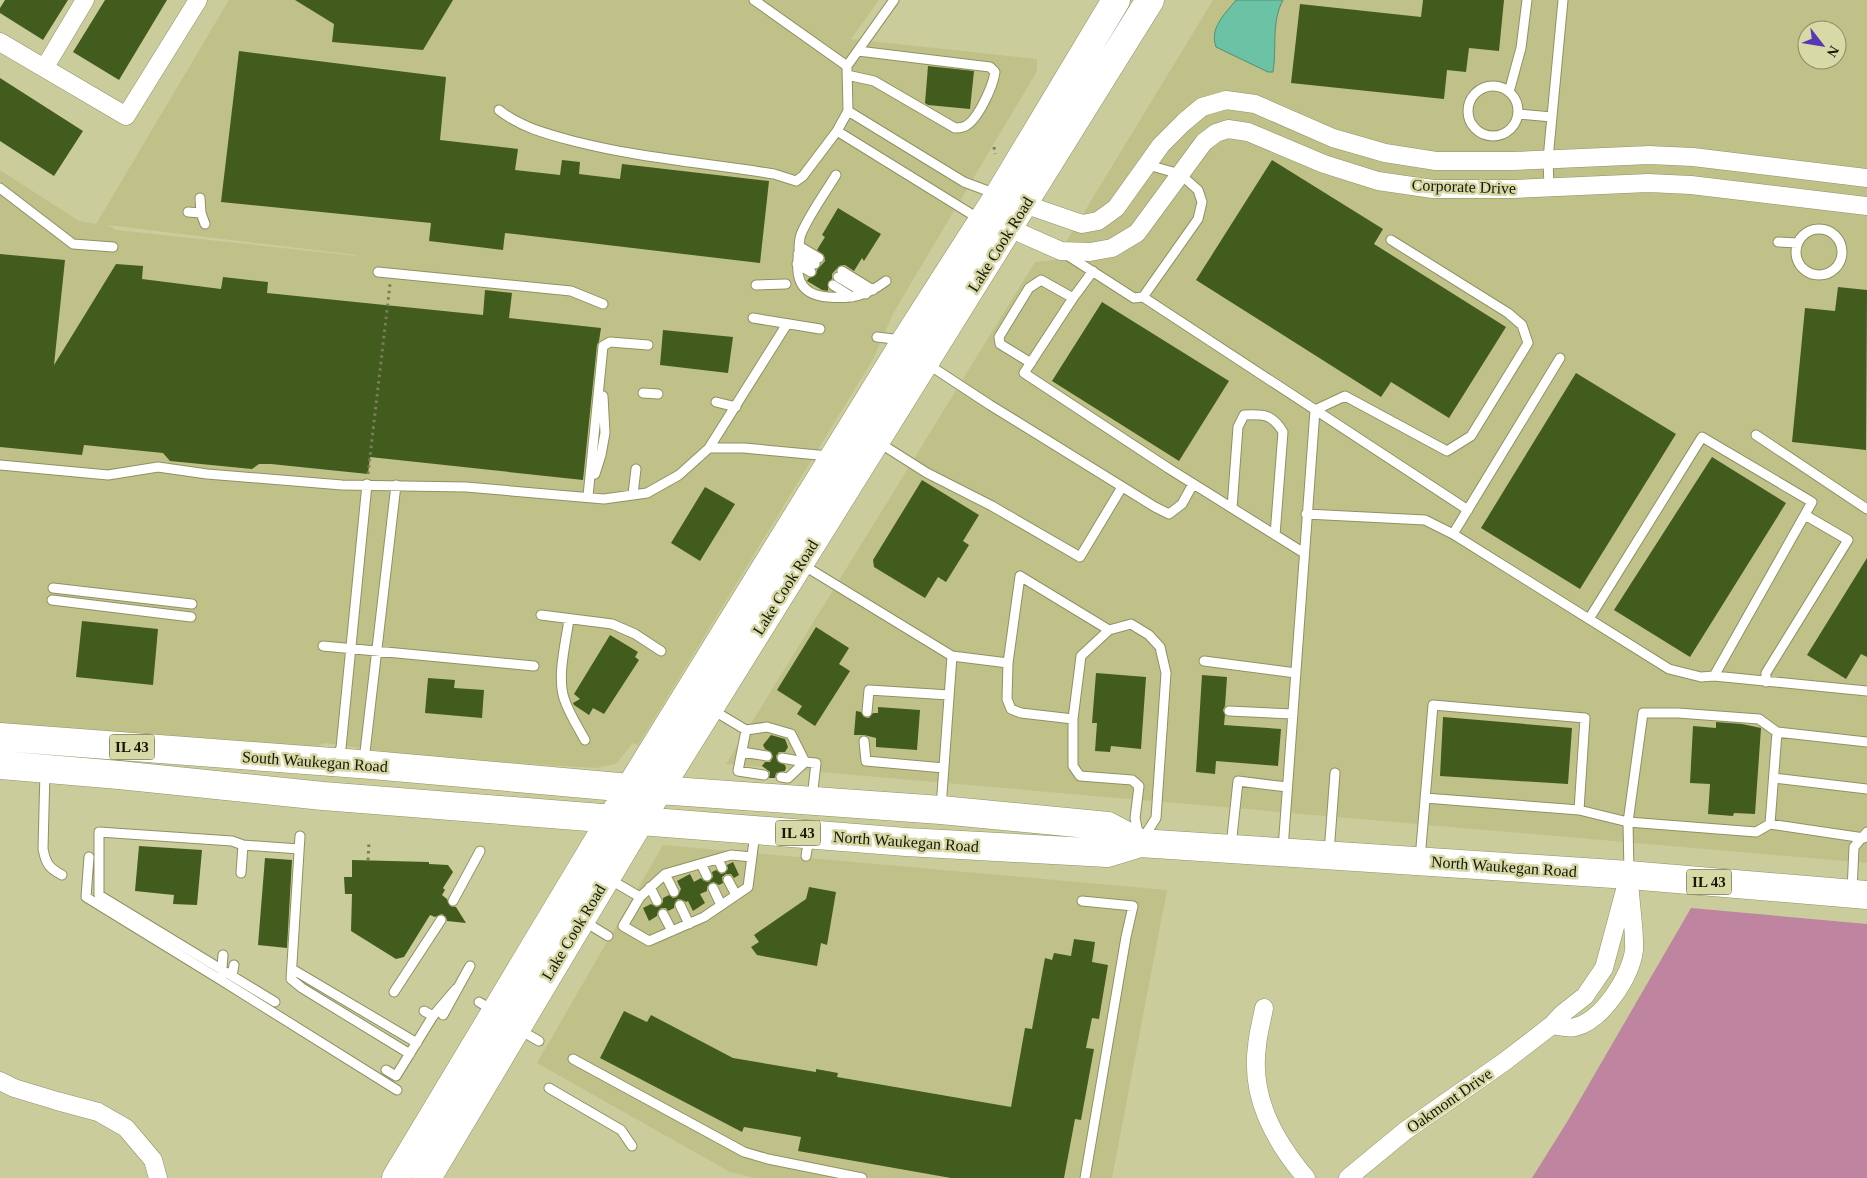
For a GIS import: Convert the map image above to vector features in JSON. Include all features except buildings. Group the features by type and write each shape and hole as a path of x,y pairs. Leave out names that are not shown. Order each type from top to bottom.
{"main road":[{"name":"Lake Cook Road","path":"1012,199 1116,0"},
{"name":"Lake Cook Road","path":"396,1178 497,1014 610,819 906,340 995,224 1150,0"},
{"name":"Lake Cook Road","path":"433,1176 497,1014 581,919 659,789 926,363 995,224"},
{"name":"South Waukegan Road","path":"0,737 46,755 323,796 610,819"},
{"name":"South Waukegan Road","path":"0,765 46,755 332,762 630,788"},
{"name":"IL 43","path":"630,788 659,789"},
{"name":"North Waukegan Road","path":"659,789 941,810 1108,826 1140,842"},
{"name":"IL 43","path":"610,819 640,821"},
{"name":"North Waukegan Road","path":"640,821 756,830 808,845 906,842 1107,853 1140,842 1629,875 1860,895"}],"street":[{"path":"45,67 85,0"},
{"path":"0,42 126,116 198,0"},
{"name":"Corporate Drive","path":"1012,199 1082,224 1098,221 1116,208 1161,146 1184,122 1202,108 1226,100 1256,104 1333,138 1384,153 1436,161 1648,155 1693,157 1867,178"},
{"name":"Corporate Drive","path":"995,224 1061,251 1090,252 1112,248 1137,233 1204,142 1216,133 1228,129 1248,132 1324,164 1378,181 1433,189 1549,188 1648,183 1691,185 1867,206"},
{"name":"Oakmont Drive","path":"1348,1178 1405,1131 1504,1062 1552,1025 1575,1027 1597,1016 1610,1000 1628,969 1634,950 1629,875"},
{"path":"1264,1008 1257,1046 1258,1092 1267,1120 1276,1139 1290,1160 1306,1178"},
{"path":"0,1082 57,1102 98,1112 126,1128 153,1160 158,1178"}],"lane":[{"path":"754,0 847,71 874,81 955,128 964,127 977,112 991,89 995,72 990,67 858,51"},
{"path":"499,110 511,121 551,136 592,146 622,153 774,174 796,181 803,176 836,131 848,111 847,71 858,51 894,0"},
{"path":"1509,92 1521,48 1527,0"},
{"path":"1549,188 1548,159 1563,0"},
{"path":"1494,86 1509,92 1518,106 1518,114 1510,129 1496,136 1480,132 1470,121 1469,104 1478,91 1494,86"},
{"path":"848,111 964,182 1012,199"},
{"path":"1518,114 1552,117"},
{"path":"836,131 995,224"},
{"path":"1143,297 1198,219 1202,202 1198,190 1180,174 1148,165"},
{"path":"836,175 801,233 796,268 800,282 805,290 822,297 843,298 869,292 886,281"},
{"path":"0,188 73,244 113,247"},
{"path":"200,198 201,213 205,224"},
{"path":"188,212 201,213"},
{"path":"1814,230 1829,232 1839,242 1842,256 1835,269 1828,274 1821,276 1813,275 1800,266 1796,259 1798,243 1802,237 1814,230"},
{"path":"1315,410 1345,396 1447,451 1471,436 1528,342 1522,325 1508,313 1391,240"},
{"path":"1778,242 1798,243"},
{"path":"797,264 815,265 799,250"},
{"path":"1061,251 1134,298 1143,297 1468,510"},
{"path":"1092,271 1024,373 1193,484 1304,553"},
{"path":"378,272 571,291 604,304"},
{"path":"852,297 837,278 869,292"},
{"path":"1031,363 1000,344 999,337 1028,288 1041,280 1073,298"},
{"path":"756,285 786,284"},
{"path":"753,318 820,329"},
{"path":"0,465 108,476 158,467 216,475 342,485 466,487 604,498 647,493 679,475 709,448 787,324"},
{"path":"877,336 906,340"},
{"path":"590,496 603,346 610,342 648,345"},
{"path":"1453,534 1560,358"},
{"path":"926,363 990,405 1169,514 1182,504 1193,484"},
{"path":"643,393 658,394"},
{"path":"716,402 736,407"},
{"path":"1283,852 1315,410"},
{"path":"1232,508 1238,427 1244,415 1262,414 1277,421 1283,432 1275,535"},
{"path":"1756,436 1867,509"},
{"path":"1589,619 1702,437 1812,502 1714,676"},
{"path":"876,441 927,473 992,506 1080,557 1122,486"},
{"path":"709,448 744,448 834,457"},
{"path":"634,494 636,470"},
{"path":"332,762 341,748 367,484"},
{"path":"372,765 365,752 396,485"},
{"path":"1306,514 1426,520 1453,534 1669,669 1701,677 1714,676 1867,691"},
{"path":"1766,682 1766,673 1848,540 1805,515"},
{"path":"800,563 952,656 1008,663"},
{"path":"1072,719 1021,713 1011,709 1007,699 1008,663 1020,576 1109,630"},
{"path":"53,588 192,604"},
{"path":"52,600 191,617"},
{"path":"541,615 612,624 635,634 661,651"},
{"path":"569,619 564,652 562,689 564,700 585,740"},
{"path":"1131,624 1149,635 1160,647 1166,673 1156,818 1140,842 1135,818 1139,786 1132,780 1080,776 1073,766 1072,719 1081,656 1109,630 1131,624"},
{"path":"323,646 534,666"},
{"path":"941,810 952,656"},
{"path":"1204,661 1296,673"},
{"path":"867,712 869,690 949,694"},
{"path":"1420,861 1433,705 1585,718 1578,810"},
{"path":"710,709 746,730 767,727 791,734 805,762"},
{"path":"1229,710 1293,714"},
{"path":"1629,875 1628,822 1643,713 1678,713 1759,719 1778,732 1867,742"},
{"path":"746,730 738,772 764,775"},
{"path":"1770,824 1778,732"},
{"path":"864,741 866,762 944,768"},
{"path":"742,752 767,756"},
{"path":"46,755 43,849 46,861 52,870 62,875"},
{"path":"782,758 816,763 812,801"},
{"path":"781,777 788,778 805,762"},
{"path":"1328,855 1335,774"},
{"path":"1774,778 1867,789"},
{"path":"1231,848 1238,781 1287,787"},
{"path":"1425,798 1578,810 1628,822 1756,832 1770,824 1865,835"},
{"path":"752,857 731,855 664,874 640,897 623,926 650,941 704,917 748,887 756,830"},
{"path":"275,1002 99,895 99,832 232,840 243,845 299,849"},
{"path":"1860,895 1854,847 1865,835"},
{"path":"300,836 292,979 302,988 410,1054"},
{"path":"241,873 243,845"},
{"path":"452,901 480,851"},
{"path":"89,857 86,897 397,1090"},
{"path":"718,859 722,868"},
{"path":"701,864 707,876"},
{"path":"664,874 674,892"},
{"path":"606,878 640,897"},
{"path":"728,880 736,895"},
{"path":"650,887 657,901"},
{"path":"713,888 721,905"},
{"path":"1082,901 1132,906 1085,1178"},
{"path":"680,905 690,924"},
{"path":"663,914 672,931"},
{"path":"581,919 608,936"},
{"path":"394,992 441,920"},
{"path":"220,980 223,955"},
{"path":"232,976 234,965"},
{"path":"443,1015 470,966"},
{"path":"292,969 417,1043"},
{"path":"386,1070 396,1076 433,1016 456,989"},
{"path":"424,1011 433,1016"},
{"path":"497,1014 540,1041"},
{"path":"573,1059 744,1152 768,1159 862,1178"},
{"path":"550,1088 621,1130 632,1146"}],"path":[{"path":"994,147 994,154"},
{"path":"367,484 392,273"},
{"path":"368,860 369,842"}],"shaded area":[{"path":"229,0 879,0 851,39 1037,59 1037,71 894,312 873,359 638,745 633,743 616,764 596,768 415,756 326,743 313,747 273,745 0,723 0,170 79,221 96,224","holes":["107,225 357,255 116,230"]},
{"path":"1213,0 1867,0 1867,863 726,764 1035,262 1055,260"},
{"path":"1236,0 1283,0 1277,17 1273,72 1268,72 1216,47 1214,40 1216,27"},
{"path":"663,845 1167,890 1112,1178 756,1178 730,1172 537,1063"},
{"path":"1691,908 1867,924 1867,1178 1532,1178 1567,1122"}]}
